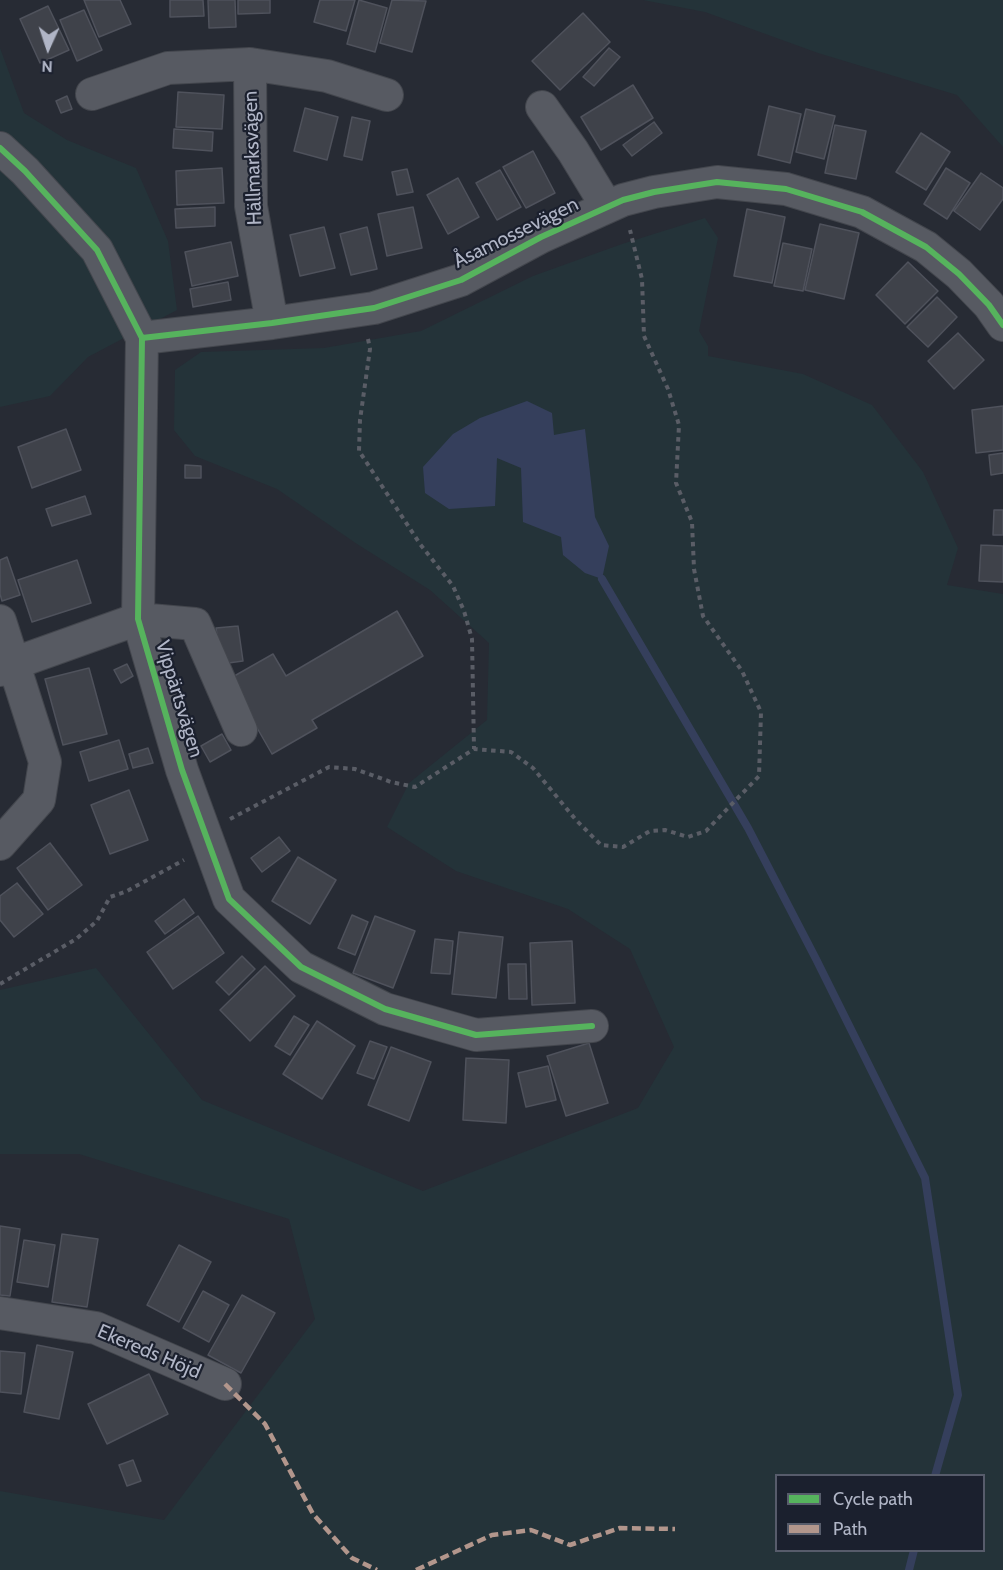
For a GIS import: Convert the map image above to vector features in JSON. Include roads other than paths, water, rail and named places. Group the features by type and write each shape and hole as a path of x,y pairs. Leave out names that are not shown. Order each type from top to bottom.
{"street":[{"name":"Hällmarksvägen","path":"92,94 168,68 250,64 327,76 387,94"},
{"name":"Hällmarksvägen","path":"250,64 251,206 272,323"},
{"path":"542,107 615,204"},
{"name":"Vippärtsvägen","path":"0,148 26,171 97,250 142,338 138,619 182,770 229,899 301,967 385,1010 476,1035 592,1026"},
{"name":"Åsamossevägen","path":"142,338 374,308 461,280 541,237 615,204 654,192 717,182 786,189 862,212 926,247 959,274 989,305 1003,326"},
{"path":"8,667 138,619 195,624 241,730"},
{"path":"0,621 8,667 45,762 39,800 0,844"},
{"name":"Ekereds Höjd","path":"0,1313 96,1328 225,1384"}],"water":[{"path":"527,401 552,413 554,435 585,429 595,517 609,546 602,579 585,573 563,555 561,537 523,522 521,468 497,458 495,506 449,509 425,493 423,467 453,434 480,418"}],"waterway":[{"path":"602,579 748,828 925,1178 958,1395 936,1474"},
{"path":"909,1570 914,1552"}]}
